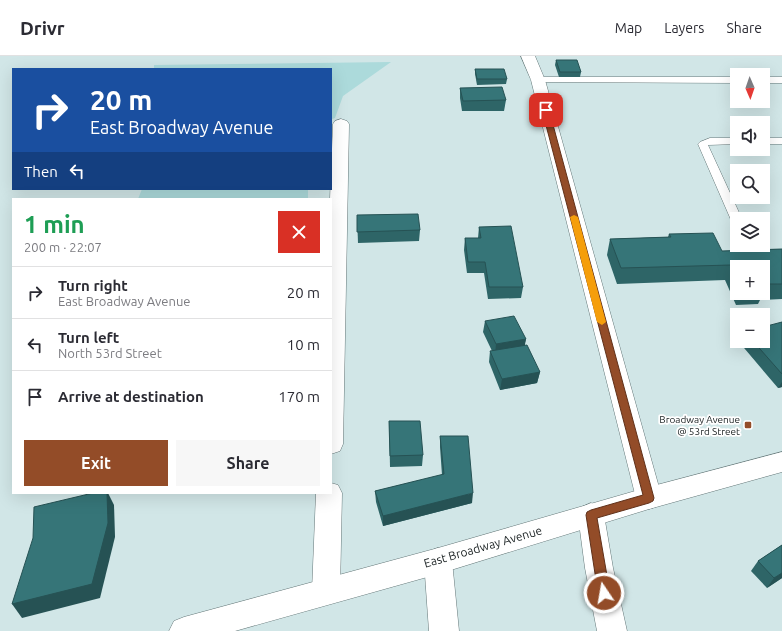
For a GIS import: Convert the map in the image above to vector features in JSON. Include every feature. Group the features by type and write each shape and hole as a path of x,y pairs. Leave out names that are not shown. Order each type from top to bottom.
{"street":[{"path":"528,56 538,80 649,498"},
{"path":"332,412 341,124"},
{"name":"East Broadway Avenue","path":"184,631 438,561 649,498 782,462"},
{"path":"326,591 330,494"},
{"path":"591,515 599,568 612,631"},
{"path":"438,561 444,631"}],"lane":[{"path":"538,80 730,80"},
{"path":"770,80 782,80"},
{"path":"730,141 710,141 703,144 733,212"},
{"path":"770,141 782,141"},
{"path":"757,252 760,254 782,254"}],"shaded area":[{"path":"391,62 343,96 335,118 332,119 332,68 154,68 154,65"},
{"path":"142,190 308,190 308,198 138,198"}],"building":[{"path":"556,60 577,60 581,72 560,72"},
{"path":"475,69 504,69 507,79 477,79"},
{"path":"502,87 506,100 463,101 460,88"},
{"path":"418,214 420,230 357,232 357,215"},
{"path":"511,226 523,287 489,287 485,262 468,262 465,238 481,238 479,227"},
{"path":"713,233 722,251 770,252 770,249 782,249 782,284 770,284 770,260 730,260 730,265 621,268 610,239 671,237 669,234"},
{"path":"514,316 526,339 496,344 485,321"},
{"path":"782,322 782,374 759,348 770,348 770,325"},
{"path":"527,345 540,372 502,379 490,351"},
{"path":"389,421 420,421 423,455 390,456"},
{"path":"440,436 468,436 473,493 383,516 375,491 444,474"},
{"path":"89,494 107,494 108,523 92,584 12,604 33,538 34,507"},
{"path":"782,545 782,573 774,578 758,561"}],"slow traffic":[{"path":"574,217 602,322"}],"place":[{"name":"Broadway Avenue @ 53rd Street","path":"748,425"}],"route":[{"path":"546,110 649,498 591,515 604,593"}]}
